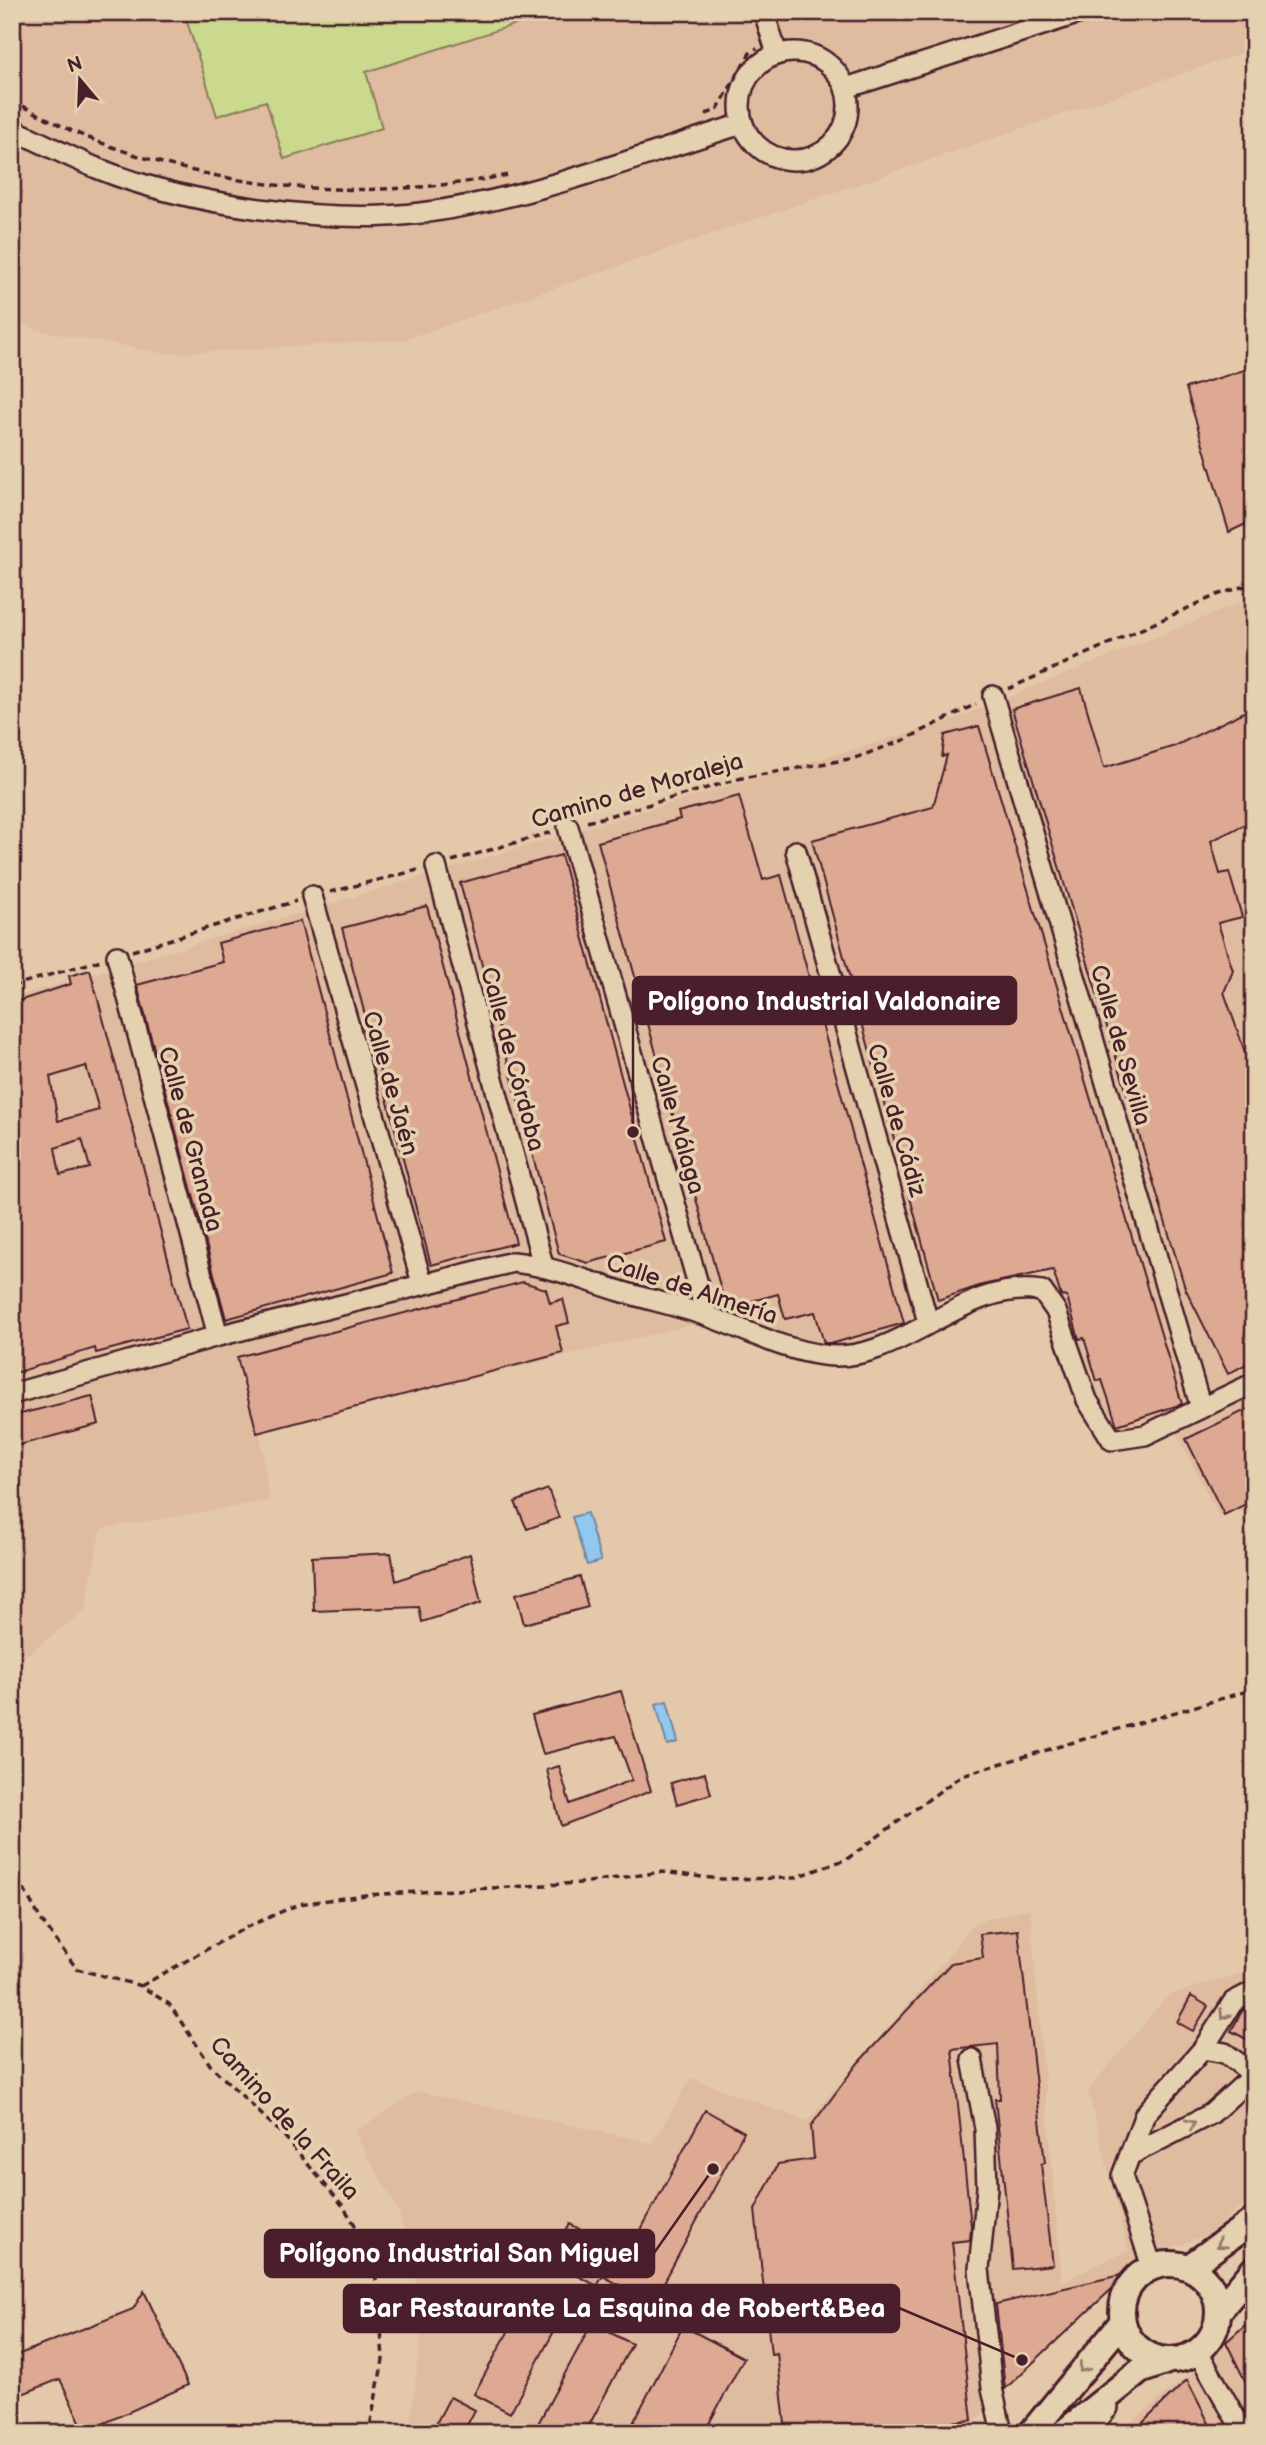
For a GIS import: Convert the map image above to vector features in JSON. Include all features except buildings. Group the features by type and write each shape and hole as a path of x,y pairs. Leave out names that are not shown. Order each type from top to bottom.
{"main road":[{"path":"1189,2267 1254,2220"},
{"path":"1038,2424 1123,2321 1126,2293 1136,2278 1152,2267 1170,2264 1189,2267 1205,2278 1215,2293 1219,2312 1215,2330 1198,2351 1140,2371 1063,2433"},
{"path":"1219,2312 1254,2269"},
{"path":"1123,2321 1136,2346 1163,2363"}],"street":[{"path":"764,12 769,50 750,75 741,98 743,124 752,140 775,156 803,160 821,154 835,142 845,125 849,107 846,88 838,73 826,61 811,54 769,50"},
{"path":"846,88 1083,12"},
{"path":"12,128 100,170 199,198 335,218 421,213 520,193 743,124"},
{"name":"Calle de Sevilla","path":"993,696 1201,1408"},
{"name":"Calle Málaga","path":"568,827 707,1316"},
{"name":"Calle de Cádiz","path":"796,851 928,1322"},
{"name":"Calle de Córdoba","path":"436,866 543,1265"},
{"name":"Calle de Jaén","path":"312,896 422,1283"},
{"name":"Calle de Granada","path":"117,956 218,1336"},
{"name":"Calle de Almería","path":"12,1394 218,1336 513,1262 543,1265 707,1316 771,1341 823,1356 866,1355 928,1322 1000,1292 1024,1288 1042,1291 1056,1311 1087,1400 1112,1440 1145,1435 1254,1383"},
{"path":"1152,2267 1122,2176 1145,2113 1203,2049 1233,2001 1254,1991"},
{"path":"1130,2155 1211,2114 1254,2075 1225,2053 1203,2049"},
{"path":"972,2059 985,2128 987,2188 979,2269 992,2388 1002,2433"},
{"path":"1198,2351 1246,2433 1254,2430"},
{"path":"1085,2433 1163,2363"},
{"path":"1025,2433 1038,2424"}],"path":[{"path":"696,117 718,110 750,53 769,50"},
{"path":"12,101 89,138 200,174 285,188 342,190 447,187 515,174"},
{"name":"Camino de Moraleja","path":"12,986 312,896 436,866 742,778 855,758 904,740 993,696 1217,595 1254,583"},
{"path":"141,1986 247,1927 299,1904 365,1895 581,1883 662,1872 719,1879 794,1878 847,1859 962,1775 1254,1689"},
{"name":"Camino de la Fraila","path":"12,1868 41,1920 77,1969 141,1986 169,2004 211,2066 285,2137 343,2206 370,2249 379,2295 383,2360 371,2421 373,2433"}],"shaded area":[{"path":"12,12 1254,12 1254,49 403,340 167,354 37,330 12,319"},
{"path":"1254,597 1254,1503 1220,1519 1167,1415 1111,1429 1043,1266 937,1304 896,1337 821,1349 724,1317 260,1430 269,1501 101,1529 85,1611 12,1666 12,998 955,719"},
{"path":"1030,1908 1062,2282 1128,2250 1088,2090 1168,1995 1254,1970 1254,2195 1207,2235 1133,2262 964,2433 415,2433 411,2419 423,2312 398,2210 354,2132 417,2091 652,2143 691,2078 807,2121 908,2005 975,1922"},
{"path":"1254,2321 1254,2433 1118,2433 1249,2327"}],"green space":[{"path":"184,12 554,12 366,72 382,128 284,159 266,101 217,116"}],"water":[{"path":"587,1513 601,1561 587,1565 572,1517"},
{"path":"667,1701 678,1742 667,1745 656,1704"}],"place":[{"name":"Polígono Industrial Valdonaire","path":"633,1132"},
{"name":"Polígono Industrial San Miguel","path":"713,2169"},
{"name":"Bar Restaurante La Esquina de Robert&Bea","path":"1022,2360"}]}
